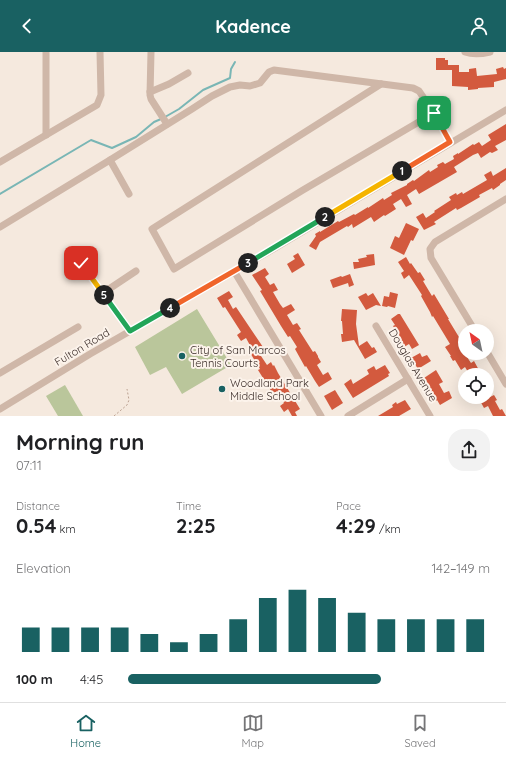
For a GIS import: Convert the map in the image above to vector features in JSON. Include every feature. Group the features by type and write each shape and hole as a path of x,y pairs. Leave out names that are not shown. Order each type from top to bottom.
{"street":[{"path":"46,52 46,135"},
{"path":"0,162 97,105 101,95 100,52"},
{"path":"152,52 151,99 164,120"},
{"path":"465,52 480,54 490,52"},
{"path":"0,226 110,160 164,120 192,110 212,96 230,87 240,85 250,86 260,82 269,72 274,70 413,88 420,91 450,142"},
{"path":"150,92 169,84 188,73"},
{"path":"381,84 152,229 174,269 310,186 434,113"},
{"name":"Fulton Road","path":"0,409 83,358 234,272 506,110"},
{"path":"110,160 129,194"},
{"path":"471,324 431,258 430,249 435,242 506,199"},
{"path":"81,263 130,331"},
{"path":"102,293 136,271"},
{"path":"234,272 321,416"},
{"name":"Douglas Avenue","path":"376,326 430,416"},
{"path":"0,373 78,327"},
{"path":"492,360 506,384"},
{"path":"348,416 408,379"}],"path":[{"path":"114,416 127,405 129,400 127,389"}],"green space":[{"name":"City of San Marcos Tennis Courts","path":"197,309 231,365 182,394 166,367 150,375 135,347"},
{"path":"65,385 83,416 58,416 46,396"}],"building":[{"path":"436,58 445,58 445,60 448,60 448,65 459,65 459,72 469,72 469,69 476,68 477,76 497,74 496,69 503,67 504,69 506,68 506,79 494,82 494,87 468,90 468,87 452,86 452,70 436,70"},
{"path":"506,124 506,140 495,146 498,150 492,153 490,152 481,158 478,153 473,155 454,167 457,172 419,194 416,189 407,195 412,204 406,207 401,199 393,204 396,209 374,222 371,217 353,228 352,224 348,227 347,226 320,242 316,250 309,246 316,236 315,234 338,221 339,222 354,214 355,215 383,198 384,200 392,195 391,193 407,185 413,180 414,181 429,170 430,172 438,167 437,165 443,162 445,164 454,159 453,156 473,144 474,145 479,142 482,146 491,140 488,135"},
{"path":"506,168 506,180 500,185 493,190 492,188 479,195 480,197 461,208 457,210 456,208 434,222 436,224 424,230 416,217 423,213 426,218 451,200 449,197 456,193 457,195 462,192 463,194 487,180 484,175 491,171 493,176"},
{"path":"406,223 419,229 413,241 411,240 404,255 390,248 395,236 399,238"},
{"path":"298,253 305,265 292,273 287,264 295,259 293,256"},
{"path":"374,254 375,265 354,269 353,262 359,262 358,259 367,257 366,255"},
{"path":"406,257 418,273 420,272 425,280 423,281 432,296 434,294 458,335 458,360 469,360 471,363 474,361 478,368 460,368 455,360 453,361 445,347 450,344 433,316 432,317 421,296 422,295 409,275 404,279 401,273 404,271 398,262"},
{"path":"265,268 269,274 265,277 270,285 274,283 278,290 273,292 280,304 283,308 291,304 295,310 287,315 293,325 297,323 301,329 299,330 313,352 315,351 318,356 321,362 317,365 323,375 328,372 332,379 319,387 306,366 305,367 295,349 297,347 281,326 260,291 262,290 252,275"},
{"path":"350,274 354,285 349,287 348,283 333,288 330,280"},
{"path":"229,291 233,297 228,300 233,309 236,307 265,350 259,353 267,365 271,362 273,366 274,365 300,409 295,412 297,416 292,416 288,409 284,412 280,406 284,403 277,391 273,394 258,370 260,369 249,351 252,349 246,338 241,341 237,335 241,332 225,307 223,308 217,298"},
{"path":"390,292 398,294 395,308 382,306 384,296 389,297"},
{"path":"366,293 368,296 373,293 381,306 376,305 366,310 358,297"},
{"path":"342,309 357,310 356,324 359,346 367,341 377,352 365,359 354,340 342,342"},
{"path":"400,314 419,345 412,349 409,344 404,347 401,341 402,340 393,326 395,325 391,319"},
{"path":"420,353 422,357 427,355 431,361 418,369 411,358"},
{"path":"385,365 390,373 388,374 389,376 353,398 344,384 351,379 353,384 369,374 367,370 374,366 376,370"},
{"path":"436,370 443,382 439,384 444,393 449,391 452,398 440,405 437,400 436,401 424,378"},
{"path":"335,390 343,403 332,410 324,396"},
{"path":"494,395 497,400 495,401 500,410 502,409 506,416 493,416 488,406 484,408 482,404 494,404"},
{"path":"405,400 411,409 399,416 378,416 393,407 392,405 396,402 397,404"}],"waterway":[{"path":"165,117 179,109 203,90 230,78 231,69 235,62"},
{"path":"0,194 91,140 112,148 136,137 154,122 161,119"}],"place":[{"name":"City of San Marcos Tennis Courts","path":"182,356"},
{"name":"Woodland Park Middle School","path":"222,389"}],"route":[{"path":"81,263 130,331 275,248 450,142 434,113"}]}
